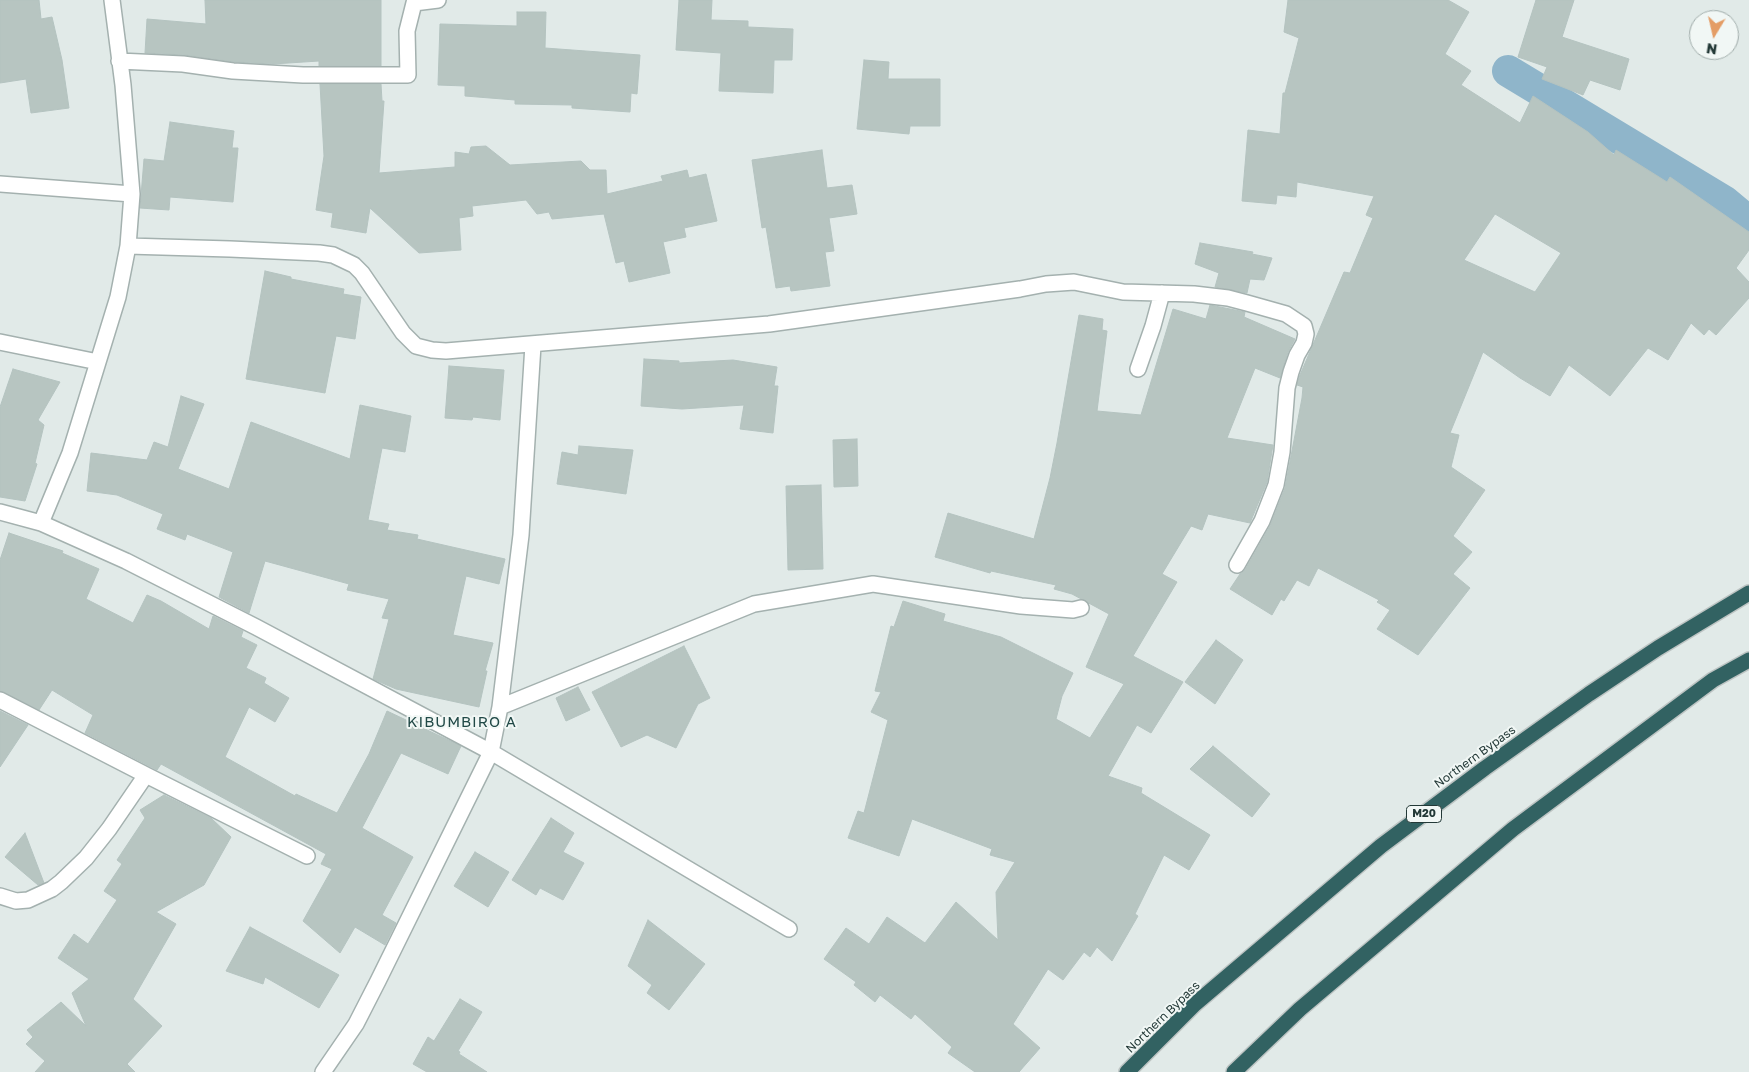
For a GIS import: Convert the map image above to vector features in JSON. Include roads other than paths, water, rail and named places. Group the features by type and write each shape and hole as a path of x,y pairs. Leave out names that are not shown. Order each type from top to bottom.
{"highway":[{"name":"Northern Bypass","path":"1127,1072 1196,1004 1381,846 1588,694 1658,648 1749,593"},
{"path":"1234,1072 1300,1009 1513,829 1714,680 1749,660"}],"street":[{"path":"41,523 70,453 118,297 128,246 132,194 120,62 112,0"},
{"path":"120,62 183,64 234,71 303,75 408,75 406,32 414,2 438,0"},
{"path":"0,184 132,194"},
{"path":"128,246 319,253 333,256 354,265 362,273 403,333 416,346 446,351 769,324 1046,284 1074,282 1123,292 1209,296 1246,303 1286,314 1304,326 1306,334 1304,344 1297,355 1291,372 1287,388 1282,452 1276,485 1262,521 1237,565"},
{"path":"1138,369 1162,293"},
{"path":"0,342 98,362"},
{"path":"323,1072 360,1015 491,752 500,707 521,535 533,345"},
{"path":"0,512 41,523 135,565 491,752 789,929"},
{"path":"500,707 754,604 873,584 1021,606 1073,610 1081,608"},
{"path":"0,700 146,776 307,856"},
{"path":"0,896 16,901 28,900 61,882 86,858 146,776"}],"waterway":[{"path":"1508,71 1725,202 1749,222"}],"district":[{"name":"KIBUMBIRO A","path":"462,722"}]}
